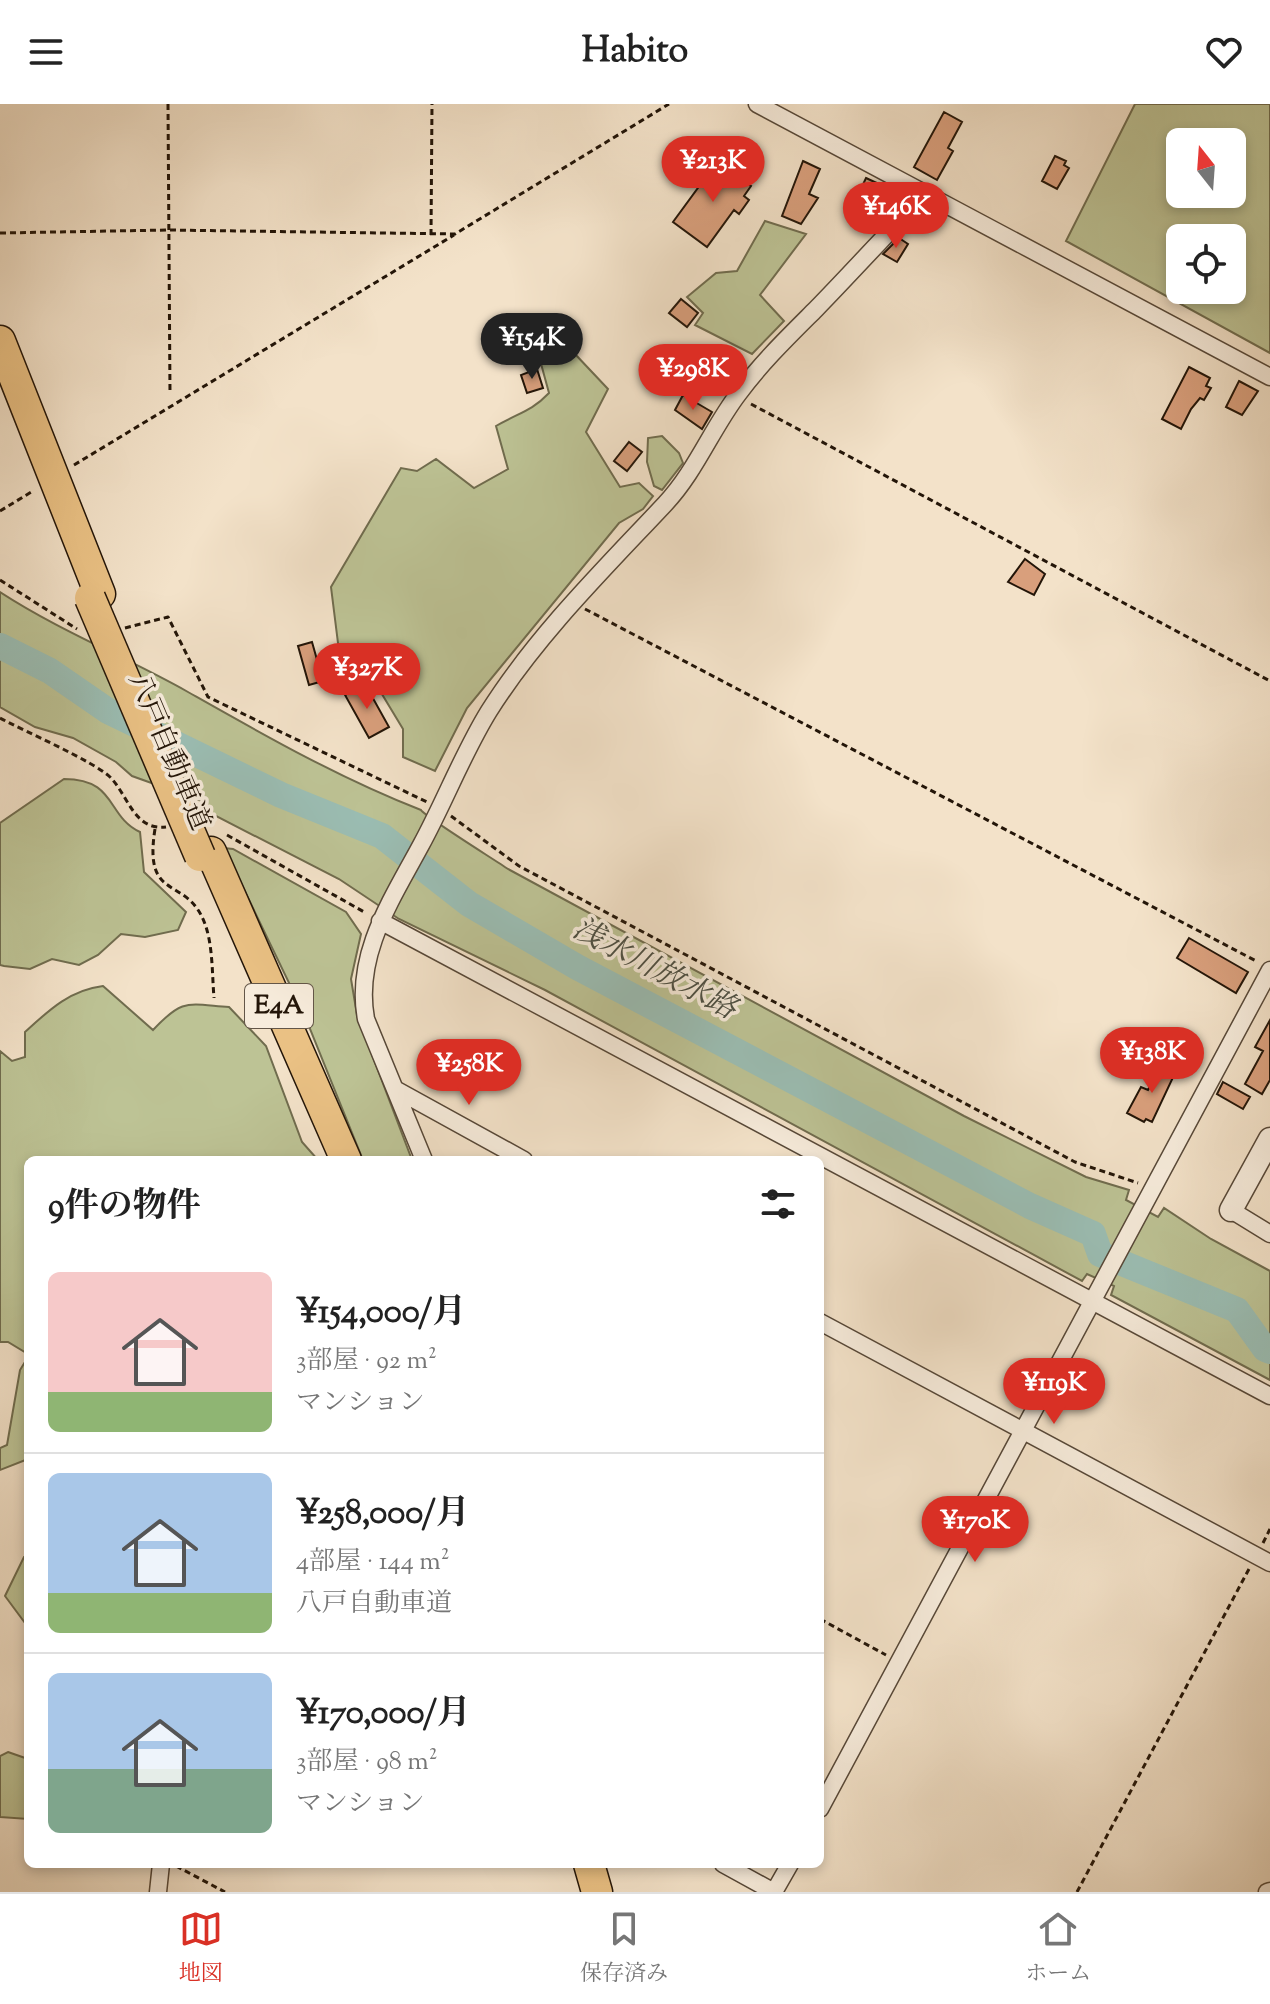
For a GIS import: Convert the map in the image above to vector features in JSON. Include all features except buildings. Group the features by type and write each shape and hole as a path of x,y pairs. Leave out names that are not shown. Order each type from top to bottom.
{"highway":[{"name":"八戸自動車道","path":"0,341 95,596"},
{"name":"八戸自動車道","path":"0,372 332,1156"},
{"name":"八戸自動車道","path":"206,854 344,1156"},
{"path":"590,1868 597,1892"},
{"path":"601,1868 608,1892"}],"street":[{"path":"757,104 1270,377"},
{"path":"422,1156 366,1019 362,997 365,966 380,921 440,809 472,739 492,707 574,604 644,522 665,504 720,427 736,396 779,344 925,195"},
{"path":"380,921 823,1156"},
{"path":"824,1802 1270,969"},
{"path":"395,1089 517,1156"},
{"path":"1270,1139 1231,1210 1270,1234"},
{"path":"824,1156 1270,1396"},
{"path":"824,1324 1022,1433 1263,1559"},
{"path":"158,1892 161,1868"},
{"path":"730,1868 774,1892 788,1868"}],"path":[{"path":"168,104 170,394"},
{"path":"431,235 432,104"},
{"path":"71,467 669,104"},
{"path":"0,233 167,230 455,234"},
{"path":"736,396 1270,681"},
{"path":"0,511 33,491"},
{"path":"0,580 78,629"},
{"path":"574,604 1270,969"},
{"path":"121,629 168,617 208,697 440,809 519,866 1075,1162 1150,1194"},
{"path":"155,829 151,857 156,876 194,903 205,924 214,998"},
{"path":"1077,1892 1263,1559 1270,1529"},
{"path":"824,1621 900,1663"},
{"path":"181,1868 225,1892"}],"green space":[{"path":"1135,104 1270,104 1270,353 1181,304 1246,304 1246,224 1166,224 1166,296 1066,241"},
{"path":"765,221 806,234 760,295 784,321 752,354 695,325 703,313 687,297 716,273 737,271"},
{"path":"554,347 574,353 608,389 586,432 620,487 639,483 653,496 643,509 619,523 467,708 435,771 403,757 403,729 374,681 342,675 331,587 401,468 417,471 436,459 474,488 508,469 496,426 530,408 549,393 540,360"},
{"path":"662,436 679,453 683,463 662,490 654,486 647,462 648,438"},
{"path":"0,592 302,755 421,810 508,869 964,1116 1086,1177 1129,1190 1126,1200 1158,1217 1164,1208 1211,1239 1270,1271 1270,1380 1111,1295 1114,1286 1087,1274 1082,1281 545,990 399,919 339,879 214,815 202,801 132,776 116,762 73,738 35,727 0,707"},
{"path":"64,779 93,785 129,825 140,832 144,872 186,912 178,930 145,937 121,934 98,955 79,965 52,959 30,969 0,965 0,823"},
{"path":"224,848 233,849 346,912 361,934 351,979 357,1015 410,1156 361,1156 304,1014"},
{"path":"103,986 153,1030 172,1012 186,1005 229,1007 266,1046 302,1142 314,1156 24,1156 24,1352 8,1342 0,1342 0,1051 12,1061 25,1057 25,1032 70,997"},
{"path":"24,1364 24,1461 0,1470 0,1448 7,1445 20,1370"},
{"path":"24,1557 24,1622 5,1596"},
{"path":"8,1752 24,1758 24,1819 0,1817 0,1756"}],"waterway":[{"name":"浅水川放水路","path":"0,646 50,671 108,711 281,795 382,836 469,904 577,967 1030,1206 1093,1234 1100,1254 1237,1310 1265,1349 1270,1351"}]}
